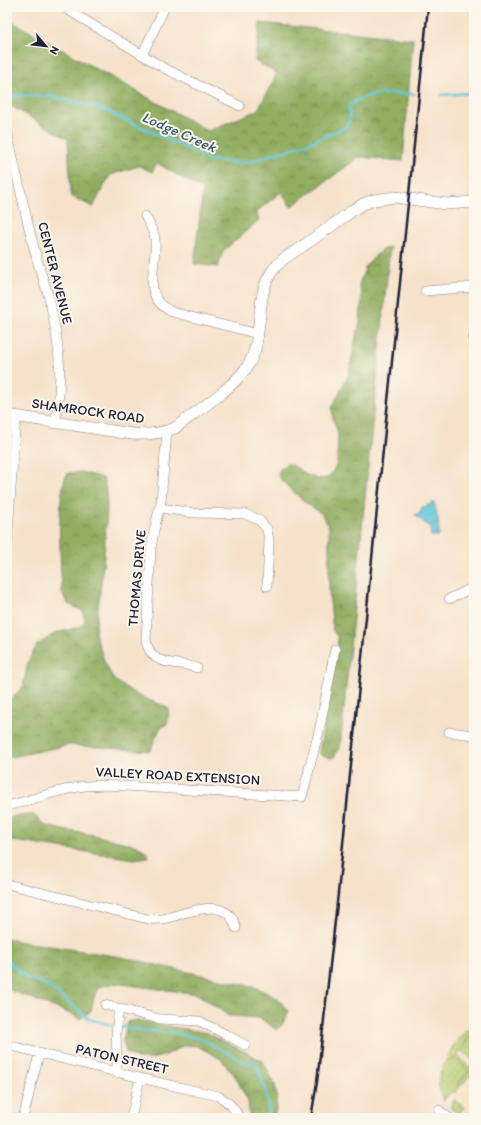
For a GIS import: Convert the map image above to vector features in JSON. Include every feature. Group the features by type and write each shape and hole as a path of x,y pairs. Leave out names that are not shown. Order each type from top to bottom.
{"street":[{"path":"63,7 164,68 240,106"},
{"path":"142,55 165,7"},
{"name":"CENTER AVENUE","path":"7,132 54,325 60,371 55,422"},
{"name":"SHAMROCK ROAD","path":"12,415 132,434 150,435 175,428 201,409 240,376 252,359 258,334 264,289 271,272 277,265 353,210 374,200 395,197 446,204 474,202"},
{"path":"145,216 155,237 152,285 154,293 160,304 172,312 258,334"},
{"path":"425,291 474,287"},
{"path":"7,546 12,415"},
{"name":"THOMAS DRIVE","path":"167,431 160,508 151,549 146,639 147,646 154,658 160,661 197,668"},
{"path":"160,508 194,513 245,514 259,520 267,529 269,541 267,586"},
{"path":"449,599 474,587"},
{"name":"VALLEY ROAD EXTENSION","path":"7,806 84,786 103,785 302,797 320,727 334,649"},
{"path":"449,732 474,735"},
{"path":"7,884 148,919 157,920 197,910 220,909 231,916 236,928"},
{"path":"105,1005 160,1019 199,1021 245,1046"},
{"path":"117,1073 116,1033 119,1008"},
{"name":"PATON STREET","path":"7,1046 218,1096 229,1102 237,1112 239,1118"},
{"path":"23,1118 39,1054"},
{"path":"131,1118 140,1078"},
{"path":"439,1110 450,1118"}],"green space":[{"path":"7,19 208,131 258,110 277,73 255,61 260,23 413,39 403,161 359,157 291,207 281,192 256,212 259,220 223,251 218,267 194,264 203,190 157,163 152,172 139,166 110,175 93,207 71,196 68,139 11,106 7,93"},
{"path":"390,247 340,748 334,757 330,758 321,755 319,752 338,646 337,636 333,631 329,592 329,527 321,513 306,503 287,486 278,474 280,469 286,464 292,465 307,475 318,479 327,478 337,464 338,433 333,419 332,407 349,374 360,323 362,296 359,284 366,266 381,250"},
{"path":"81,472 103,478 106,489 107,508 104,557 95,634 105,663 114,680 139,696 169,709 167,724 160,728 150,751 69,745 7,758 7,703 23,687 28,662 37,645 56,633 80,627 85,621 83,611 68,604 62,593 60,549 60,512 64,482 68,473"},
{"path":"33,814 44,825 135,845 147,852 149,857 134,859 7,840 7,818"},
{"path":"7,938 17,941 121,957 255,987 278,999 289,1011 282,1025 277,1030 260,1018 229,1016 197,994 114,983 100,987 94,997 91,1011 80,1019 7,989"},
{"path":"137,1020 207,1033 263,1061 275,1085 277,1099 275,1118 250,1118 248,1101 235,1076 221,1059 197,1046 185,1045 166,1055 151,1059 137,1059 126,1052 123,1041 127,1022"},
{"path":"474,1028 474,1061 462,1051 462,1048 464,1041"},
{"path":"468,1029 471,1032 458,1056 474,1071 459,1088 457,1086 469,1071 455,1058 446,1061 454,1044"},
{"path":"455,1058 469,1071 457,1085 459,1088 455,1093 452,1091 443,1101 438,1081 440,1073 446,1061"},
{"path":"455,1099 464,1108 458,1114 450,1107"}],"water":[{"path":"434,502 438,519 439,536 431,536 430,527 415,515 423,510 421,508"}],"waterway":[{"name":"Lodge Creek","path":"441,95 474,93"},
{"name":"Lodge Creek","path":"7,95 49,96 97,107 176,143 209,160 244,163 304,145 346,127 350,120 349,106 363,97 380,94 414,94"},
{"path":"7,960 26,977 48,986 89,1019 115,1026"},
{"path":"120,1027 175,1033 204,1040 248,1064 255,1062 265,1087 270,1118"}],"railway":[{"path":"311,1118 317,1082 337,903 428,7"}]}
